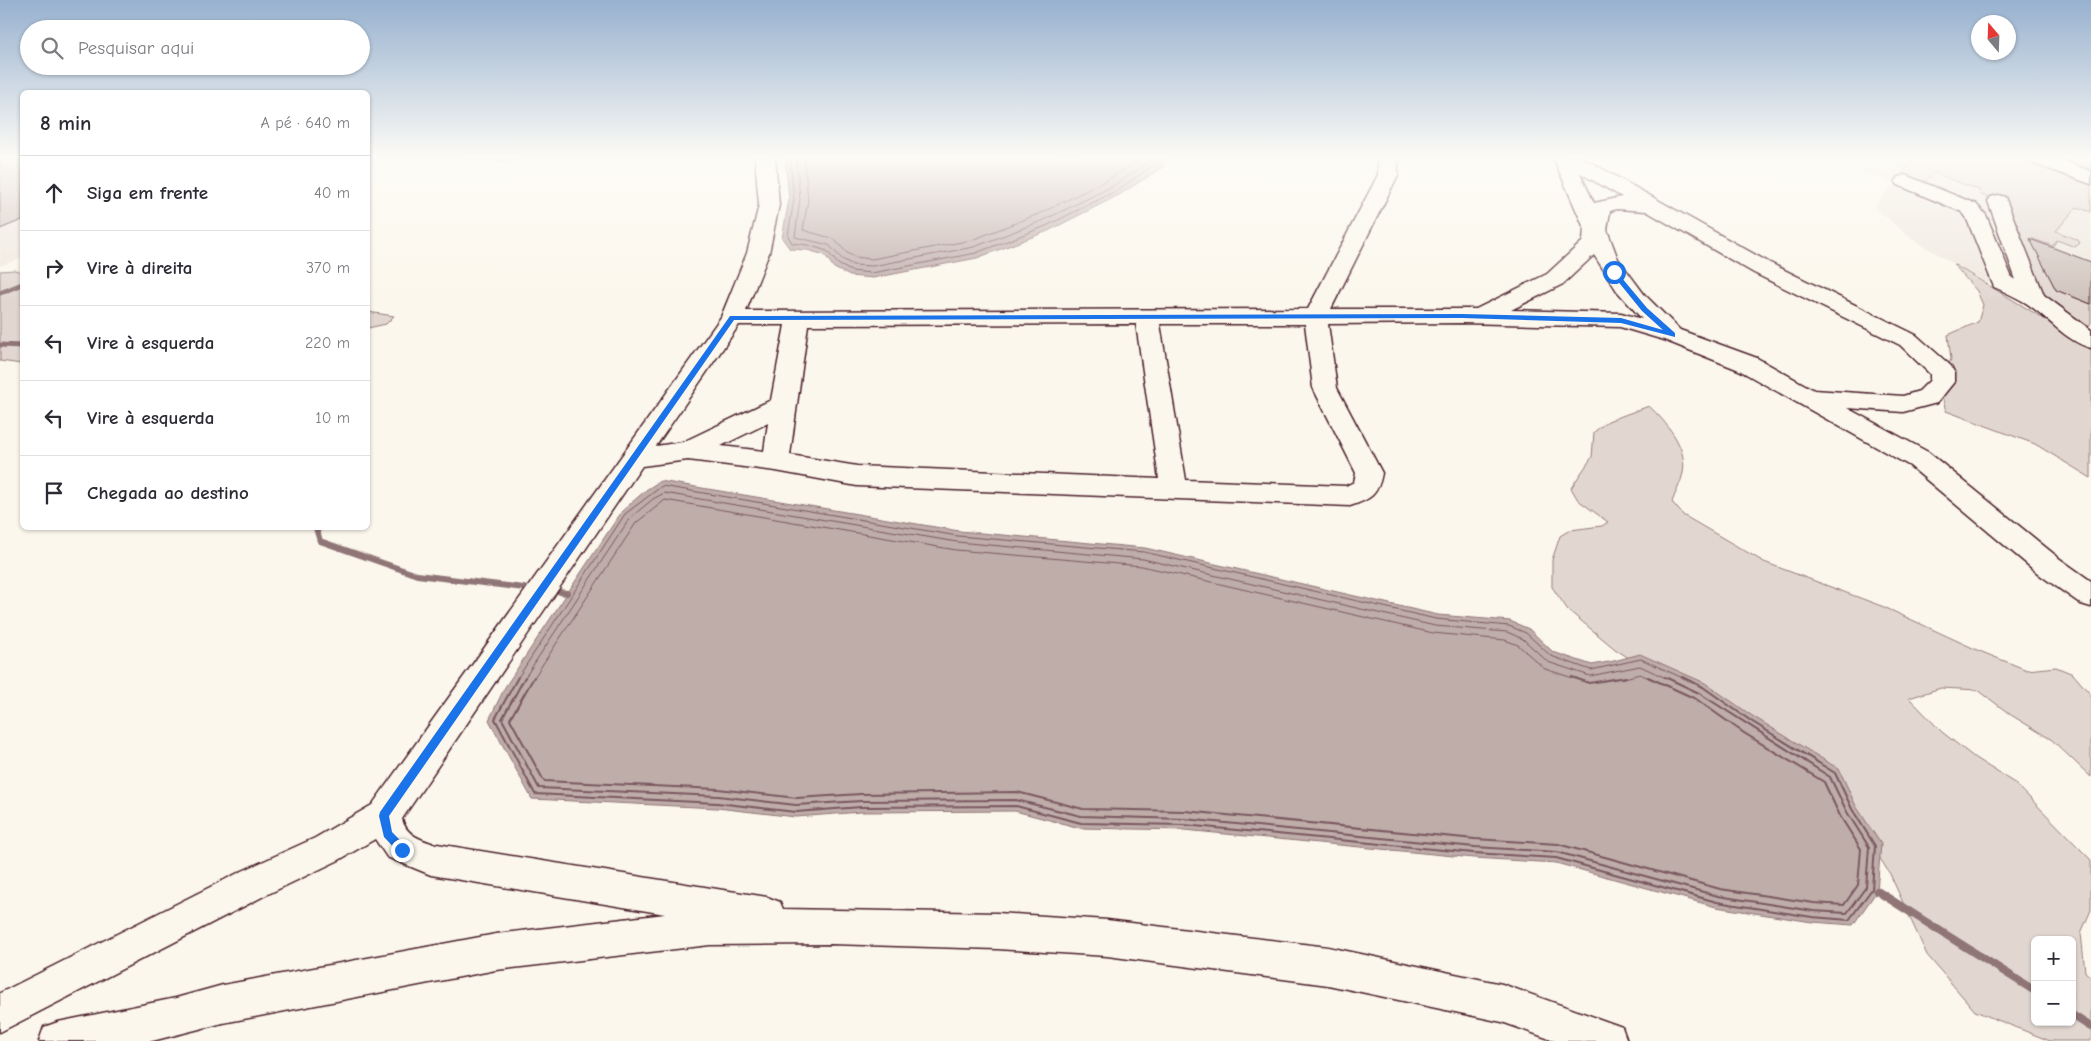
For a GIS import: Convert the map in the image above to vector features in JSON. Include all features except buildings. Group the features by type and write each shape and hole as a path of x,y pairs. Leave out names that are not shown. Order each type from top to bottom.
{"street":[{"path":"0,1013 252,884 327,849 384,816 732,318 758,253 769,206"},
{"path":"634,458 688,451 776,462 857,476 1350,496 1366,486 1369,473 1325,388 1316,317 1372,206"},
{"path":"1586,206 1614,272 1645,310 1672,335"},
{"path":"1480,317 1555,279 1594,243 1595,228 1601,207 1607,206"},
{"path":"1651,206 1762,268 1908,340 1942,372 1942,382 1928,397 1902,404 1806,396"},
{"path":"1963,206 1976,215 2002,282 2027,295 2091,340"},
{"path":"1999,206 2027,295"},
{"path":"1147,317 1174,488"},
{"path":"732,318 1480,317 1621,320 1672,335 1748,364 1919,459 2050,567 2091,596"},
{"path":"776,462 783,405 798,318"},
{"path":"688,451 783,405"},
{"path":"384,816 388,834 402,850 430,859 847,926"},
{"path":"58,1041 167,1029 223,1004 496,952 710,927 847,926 996,930 1107,938 1328,966 1502,1003 1608,1041"}],"shaded area":[{"path":"0,206 20,206 20,259 0,266"},
{"path":"2005,206 2091,206 2091,212 2077,207 2056,231 2078,240 2080,243 2075,247 2057,240 2053,246 2030,238 2056,290 2091,304 2091,323 2086,329 2043,299"},
{"path":"2091,206 2091,331 2019,294 1985,282 1912,239 1874,207"},
{"path":"1953,264 2091,347 2091,478 2035,444 1946,411 1939,386 1951,359 1948,335 1978,322 1983,305 1977,291"},
{"path":"0,271 20,272 20,364 0,361"},
{"path":"370,312 394,316 386,324 370,328"},
{"path":"1649,406 1669,427 1682,454 1684,463 1683,473 1672,502 1683,515 1764,562 1884,607 1977,650 2027,670 2056,667 2073,674 2091,695 2091,777 2052,740 2011,715 1978,690 1941,688 1909,698 1942,732 1975,758 2016,784 2091,860 2091,910 2081,933 2085,972 2091,977 2091,1041 2050,1041 1975,1011 1927,955 1890,874 1845,804 1700,704 1615,649 1568,610 1552,587 1552,560 1560,536 1570,530 1602,526 1608,522 1578,500 1571,488 1592,457 1594,432 1608,421"}],"water":[{"path":"788,206 1098,206 1048,231 977,258 873,278 850,276 834,268 825,255 807,250 790,249 782,238"},
{"path":"660,481 959,531 1145,548 1438,615 1510,621 1529,629 1553,652 1592,665 1640,654 1705,683 1754,717 1839,769 1856,806 1881,844 1877,891 1853,925 1812,922 1716,907 1556,863 1474,858 1184,830 1080,828 1015,811 861,812 796,817 717,808 532,799 489,720 505,687 622,511 646,490"}],"waterway":[{"path":"0,293 20,285"},
{"path":"0,345 20,346"},
{"path":"317,530 320,541 417,575 524,588"},
{"path":"560,592 567,593"},
{"path":"1877,891 2031,988"},
{"path":"2076,1018 2091,1027"}],"route":[{"path":"402,850 388,834 384,816 732,318 1462,316 1556,320 1621,320 1672,335 1645,310 1614,272"}]}
